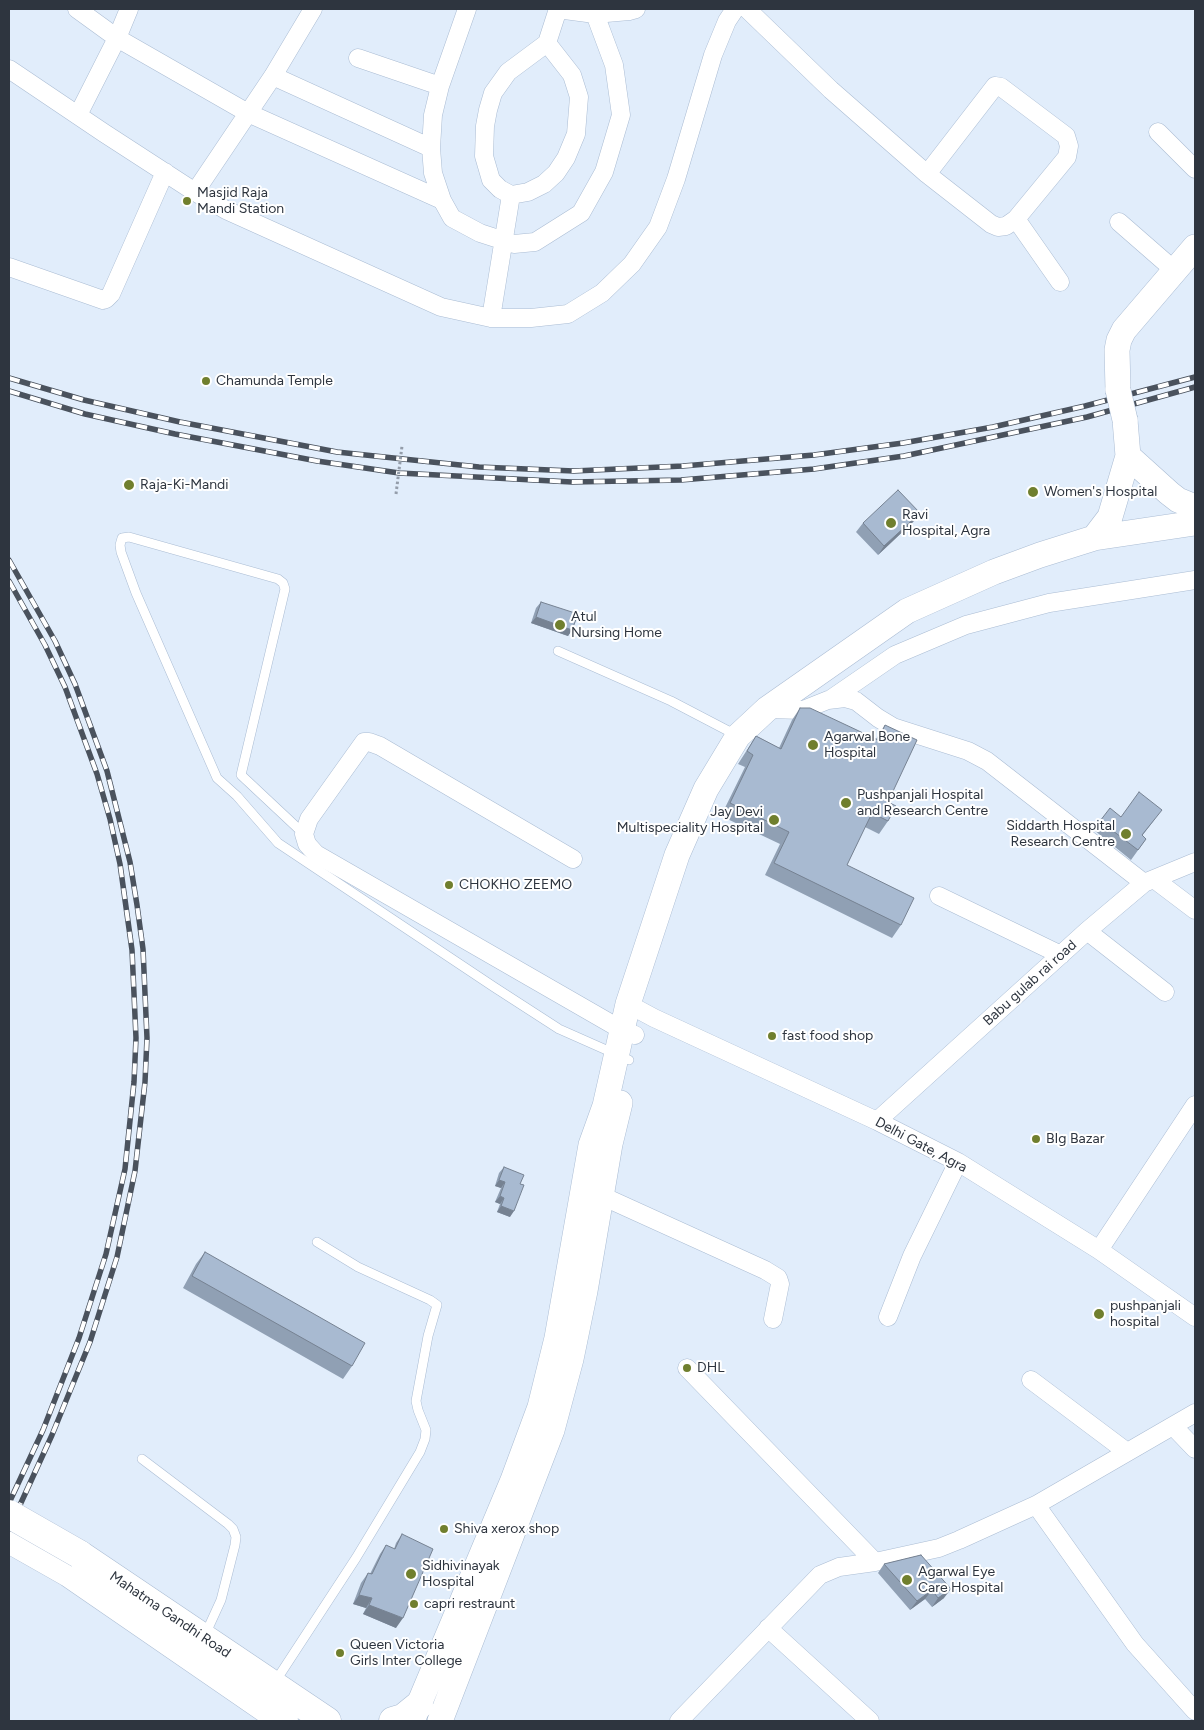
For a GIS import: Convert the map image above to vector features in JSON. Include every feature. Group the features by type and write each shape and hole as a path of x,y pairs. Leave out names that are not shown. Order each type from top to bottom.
{"highway":[{"name":"Mahatma Gandhi Road","path":"9,1514 284,1721"},
{"name":"Mahatma Gandhi Road","path":"9,1539 74,1563 203,1638 323,1718"},
{"path":"393,1721 424,1716"},
{"path":"323,1718 347,1721"}],"main road":[{"path":"1094,538 1110,517 1128,456 1125,420 1118,390 1117,350 1119,340 1124,330 1195,247"},
{"path":"1128,456 1168,493 1178,500 1195,507"},
{"path":"424,1716 513,1505 552,1430 571,1359 578,1273 592,1193 610,1144 623,1058 635,999 677,855 706,789 738,736 767,709 907,611 994,572 1094,538 1195,523"}],"street":[{"path":"77,9 117,38 248,113 442,200"},
{"path":"78,115 117,38 129,9"},
{"path":"195,192 273,76 313,9"},
{"path":"467,9 440,86 433,116 431,148 433,173 442,200 452,218 480,234 514,244 535,242 581,213 604,172 621,115 614,65 595,14"},
{"path":"547,43 572,75 579,97 576,134 566,158 556,173 544,184 528,192 511,195 500,190 491,180 484,156 485,126 493,93 508,72 547,43 557,9 595,14 636,9"},
{"path":"9,69 195,192 226,210 441,307 491,318 532,318 568,314 602,293 632,264 658,228 676,179 713,54 726,21 735,9"},
{"path":"747,9 831,90 927,174 991,224 998,227 1006,226 1016,219 1067,157 1069,146 1066,136 1000,86 993,86 927,174"},
{"path":"358,58 440,86"},
{"path":"273,76 431,148"},
{"path":"1158,132 1195,169"},
{"path":"9,267 103,300 106,299 111,294 165,172"},
{"path":"491,318 511,195"},
{"path":"1016,219 1060,282"},
{"path":"1119,222 1174,270"},
{"path":"767,709 803,710 828,700 895,655 966,625 1049,604 1195,580"},
{"path":"828,700 845,698 856,700 878,718 893,727 977,755 1149,881 1195,910"},
{"path":"573,859 380,746 369,742 364,742 309,819 304,834 307,844 316,854 628,1033"},
{"name":"Babu gulab rai road","path":"877,1121 1061,954 1149,881 1195,862"},
{"path":"939,896 1061,954"},
{"path":"1087,932 1165,992"},
{"name":"Delhi Gate, Agra","path":"635,999 748,1062 877,1121 958,1162 1099,1250 1195,1316"},
{"path":"1099,1250 1195,1105"},
{"path":"888,1317 912,1256 958,1162"},
{"path":"592,1193 765,1270 778,1278 780,1284 774,1319"},
{"path":"687,1368 875,1562"},
{"path":"1031,1380 1127,1452"},
{"path":"679,1721 820,1575 839,1567 875,1562 940,1548 1036,1505 1195,1413"},
{"path":"1173,1426 1195,1449"},
{"path":"1036,1505 1135,1644 1195,1711"},
{"path":"768,1628 870,1721"}],"lane":[{"path":"304,834 241,775 285,590 283,583 278,579 129,537 122,538 121,552 136,593 218,778 237,796 278,844 494,988 560,1029 623,1058"},
{"path":"558,651 671,701 738,736"},
{"path":"273,1684 356,1558 420,1452 426,1430 416,1400 428,1336 437,1305 358,1267 317,1242"},
{"path":"142,1459 228,1524 236,1537 222,1600 203,1638"}],"path":[{"path":"396,494 402,446"}],"building":[{"path":"898,490 920,513 884,546 863,523"},
{"path":"541,602 578,614 572,630 536,617"},
{"path":"800,708 810,708 878,740 885,725 917,740 888,802 896,806 888,821 872,813 847,865 914,898 901,925 774,863 789,832 730,803 753,755 747,751 756,736 781,749"},
{"path":"1139,792 1162,810 1142,835 1146,839 1138,850 1100,821 1110,808 1121,817"},
{"path":"504,1167 524,1175 520,1184 524,1185 514,1211 501,1206 504,1198 500,1196 505,1182 499,1180"},
{"path":"205,1252 365,1343 352,1366 192,1276"},
{"path":"402,1534 433,1549 403,1618 369,1605 372,1598 359,1595 368,1573 372,1574 386,1545 395,1549"},
{"path":"921,1555 951,1589 938,1598 932,1590 917,1601 884,1564"}],"railway":[{"path":"9,378 84,400 180,422 337,452 479,467 574,471 683,466 814,455 903,443 993,427 1085,406 1195,377"},
{"path":"9,391 85,414 175,434 317,461 399,473 572,482 681,480 814,469 904,456 1087,417 1195,387"},
{"path":"9,560 55,641 75,684 107,771 130,862 137,905 143,949 147,1038 145,1082 135,1171 117,1257 90,1342 52,1435 9,1529"},
{"path":"9,581 45,645 65,687 97,774 110,819 120,864 132,950 136,1038 134,1082 125,1169 106,1254 79,1338 43,1430 9,1503"}],"place":[{"name":"Masjid Raja Mandi Station","path":"187,201"},
{"name":"Chamunda Temple","path":"206,381"},
{"name":"Raja-Ki-Mandi","path":"129,485"},
{"name":"Women's Hospital","path":"1033,492"},
{"name":"Ravi Hospital, Agra","path":"891,523"},
{"name":"Atul Nursing Home","path":"560,625"},
{"name":"Agarwal Bone Hospital","path":"813,745"},
{"name":"Pushpanjali Hospital and Research Centre","path":"846,803"},
{"name":"Jay Devi Multispeciality Hospital","path":"774,820"},
{"name":"Siddarth Hospital Research Centre","path":"1126,834"},
{"name":"CHOKHO ZEEMO","path":"449,885"},
{"name":"fast food shop","path":"772,1036"},
{"name":"BIg Bazar","path":"1036,1139"},
{"name":"pushpanjali hospital","path":"1099,1314"},
{"name":"DHL","path":"687,1368"},
{"name":"Shiva xerox shop","path":"444,1529"},
{"name":"Sidhivinayak Hospital","path":"411,1574"},
{"name":"Agarwal Eye Care Hospital","path":"907,1580"},
{"name":"capri restraunt","path":"414,1604"},
{"name":"Queen Victoria Girls Inter College","path":"340,1653"}]}
